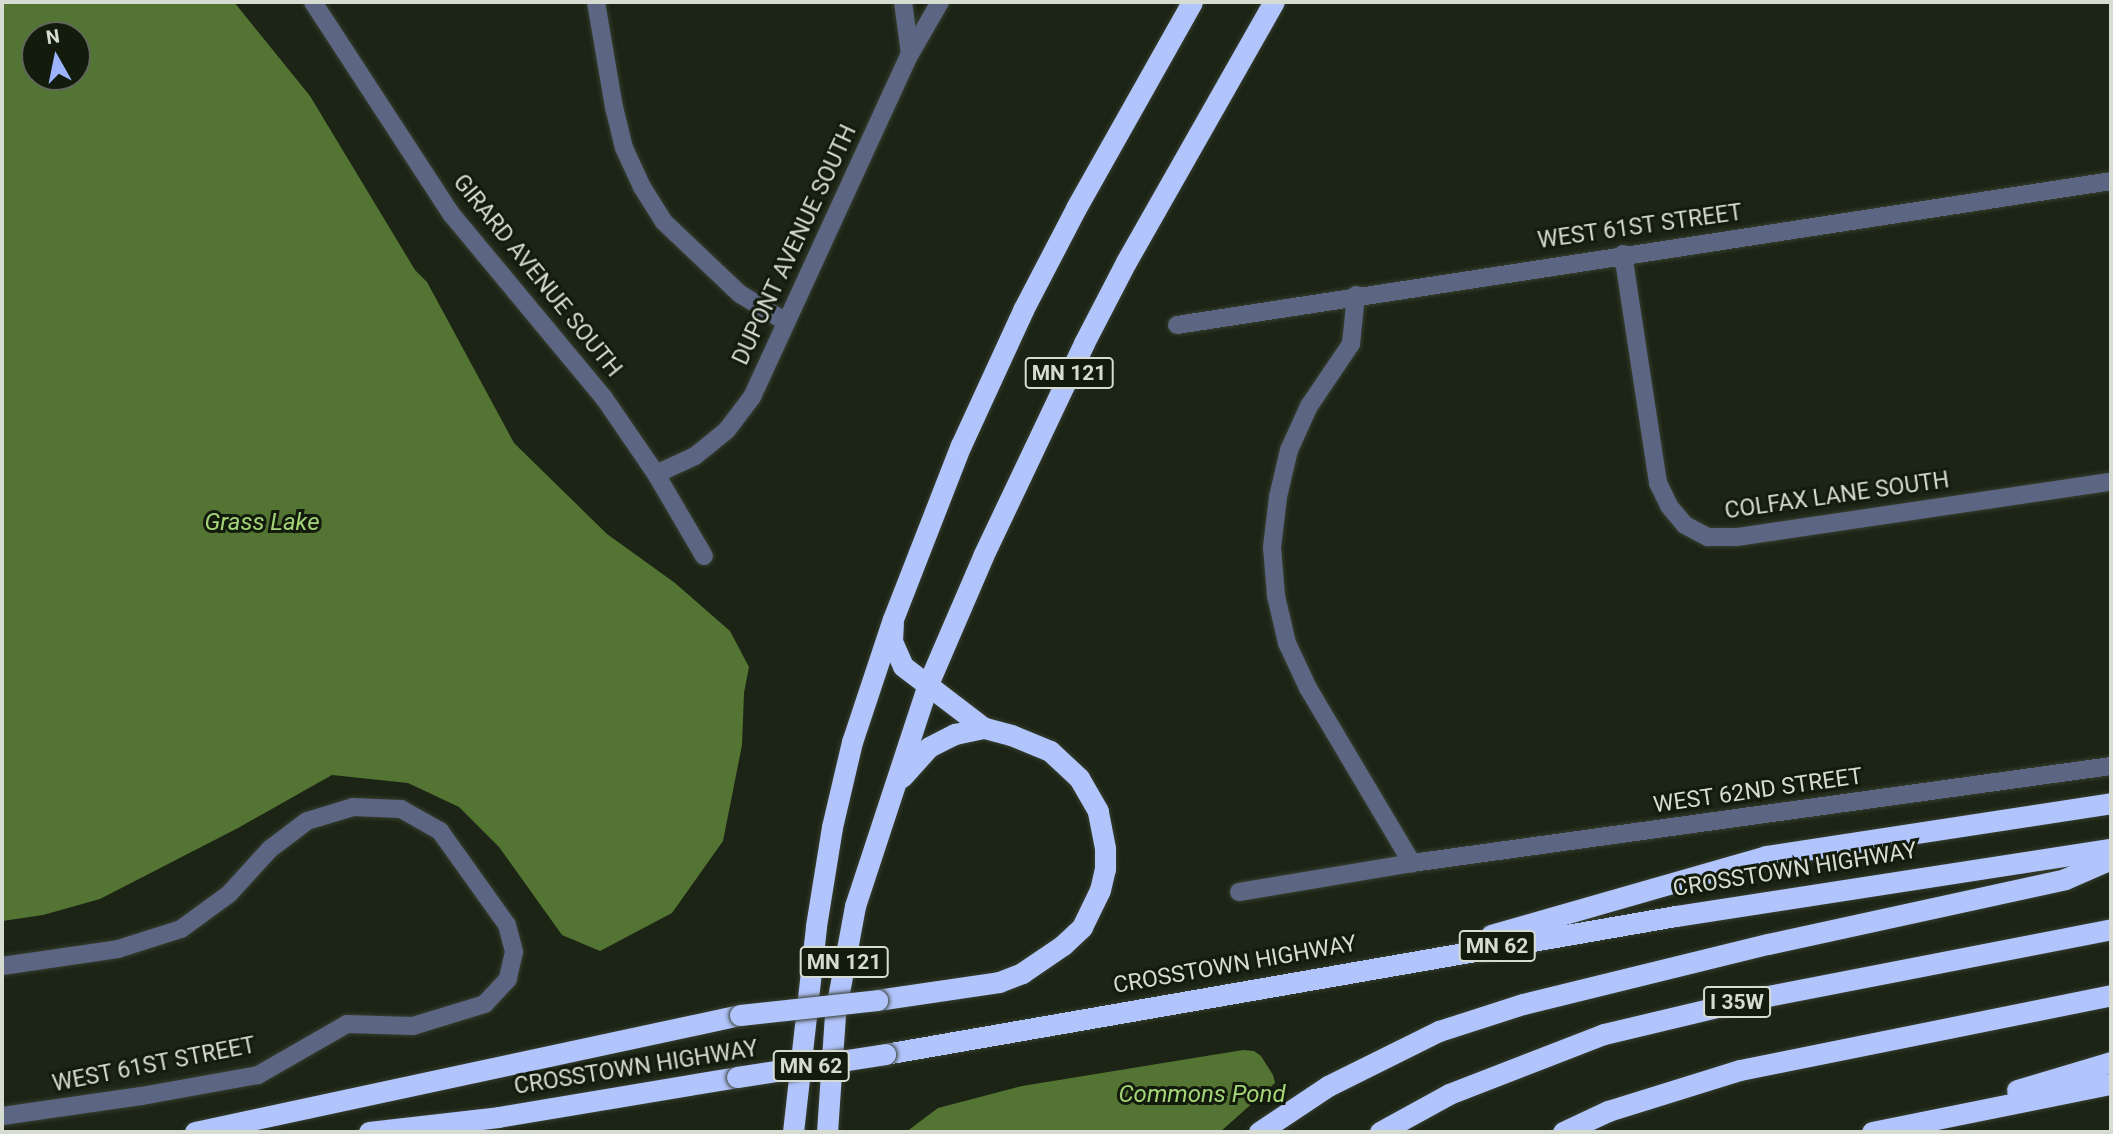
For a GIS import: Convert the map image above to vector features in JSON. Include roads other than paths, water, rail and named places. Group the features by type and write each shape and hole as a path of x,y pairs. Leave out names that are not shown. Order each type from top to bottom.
{"highway":[{"name":"MN 121","path":"793,1132 816,926 832,827 852,742 893,619 961,445 1023,310 1076,208 1192,2"},
{"name":"MN 121","path":"827,1132 835,1014 855,906 928,684 983,556 1084,342 1126,262 1274,2"},
{"path":"195,1132 740,1015 877,1000 999,982 1022,973 1063,946 1082,927 1100,890 1105,869 1098,811 1079,778 1050,751 1011,735 984,728 903,666 892,642 893,619"},
{"path":"889,797 912,763 929,747 955,734 984,728"},
{"path":"1356,970 1571,914 1766,856 2111,803"},
{"name":"CROSSTOWN HIGHWAY","path":"369,1132 498,1116 885,1054 1676,916 2111,849"},
{"path":"1259,1132 1328,1086 1438,1031 1523,1003 2065,879 2111,859"},
{"name":"I 35W","path":"1380,1132 1449,1094 1604,1034 1742,1001 2111,929"},
{"path":"1563,1132 1608,1111 1740,1070 2111,995"},
{"path":"1882,1130 2111,1062"},
{"path":"1882,1130 2111,1084"}],"street":[{"name":"GIRARD AVENUE SOUTH","path":"313,2 452,215 604,398 656,474 704,556"},
{"path":"596,2 624,148 642,187 664,222 740,294 786,322"},
{"path":"903,2 910,54"},
{"name":"DUPONT AVENUE SOUTH","path":"656,474 695,456 727,430 752,397 910,54 940,2"},
{"name":"WEST 61ST STREET","path":"1177,325 1356,295 2111,181"},
{"name":"COLFAX LANE SOUTH","path":"1623,254 1658,483 1669,506 1685,525 1708,537 1737,537 2111,482"},
{"path":"1356,295 1351,344 1308,406 1289,450 1278,497 1272,547 1276,596 1287,643 1308,688 1412,863"},
{"name":"WEST 62ND STREET","path":"1239,892 1412,863 2111,766"},
{"name":"WEST 61ST STREET","path":"2,966 118,949 181,929 229,894 270,849 307,821 353,807 401,809 440,831 507,925 514,952 508,979 485,1004 413,1026 347,1024 258,1075 141,1096 2,1116"}],"water":[{"name":"Grass Lake","path":"2,2 234,2 310,96 415,270 427,282 514,443 607,534 675,583 730,631 749,667 744,693 742,745 723,841 672,913 600,951 562,935 499,847 459,807 408,783 332,775 238,828 100,899 43,915 2,921"},
{"name":"Commons Pond","path":"1243,1050 1254,1051 1261,1056 1275,1083 1220,1132 906,1132 938,1108 1022,1086"}]}
